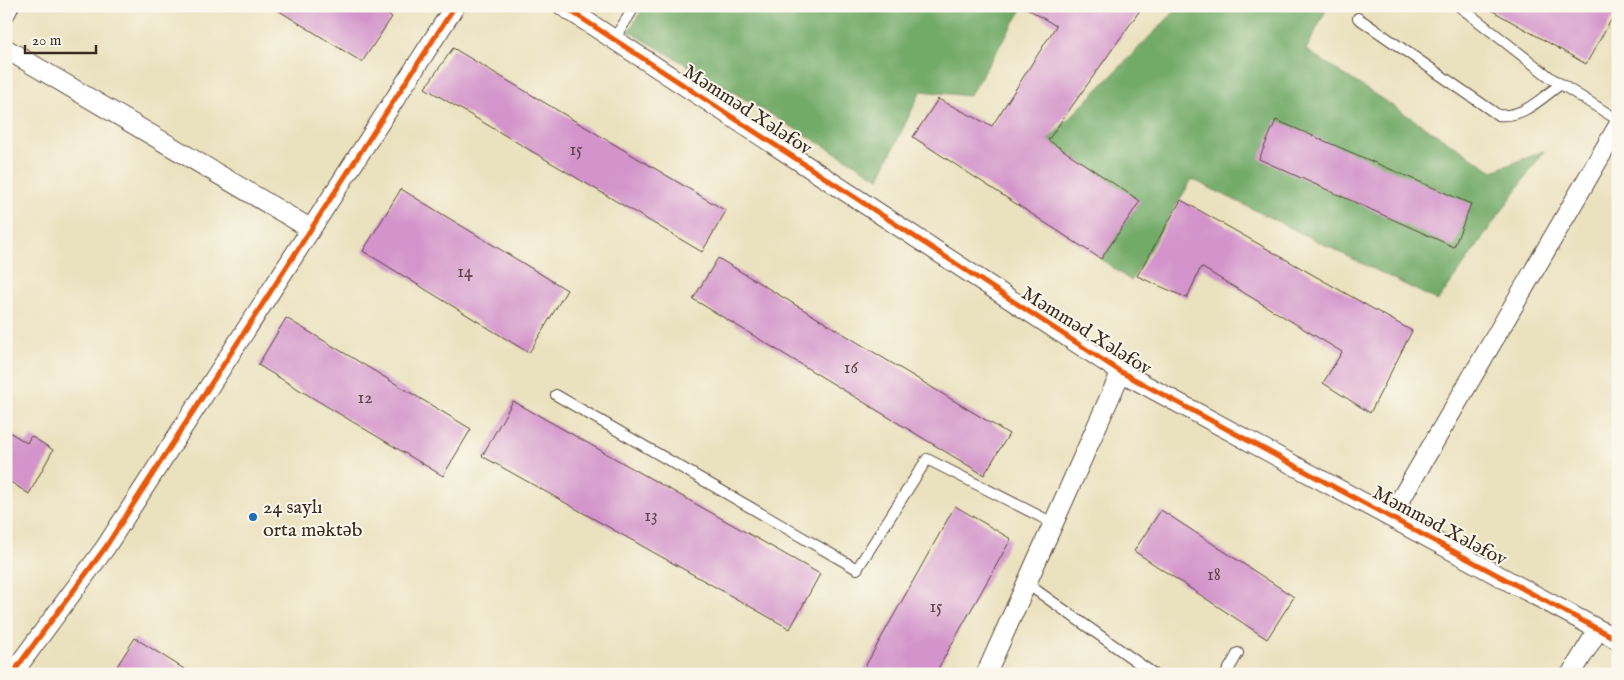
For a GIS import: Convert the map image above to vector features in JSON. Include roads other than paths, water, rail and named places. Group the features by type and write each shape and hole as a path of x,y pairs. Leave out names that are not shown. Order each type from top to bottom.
{"street":[{"path":"6,12 9,6"},
{"path":"11,669 77,587 105,548 455,6"},
{"name":"Məmməd Xələfov","path":"563,6 1121,372 1520,585 1618,640"},
{"path":"6,49 311,229"},
{"path":"1391,516 1618,126"},
{"path":"986,674 1121,372"},
{"path":"1571,674 1598,630"}],"lane":[{"path":"614,39 635,6"},
{"path":"1459,6 1561,84 1618,120"},
{"path":"1358,18 1498,115 1510,116 1522,113 1561,84"},
{"path":"556,395 857,569 927,459 1053,523"},
{"path":"1026,584 1154,674"},
{"path":"1226,674 1238,653"}],"place":[{"name":"24 saylı orta məktəb","path":"253,517"}]}
